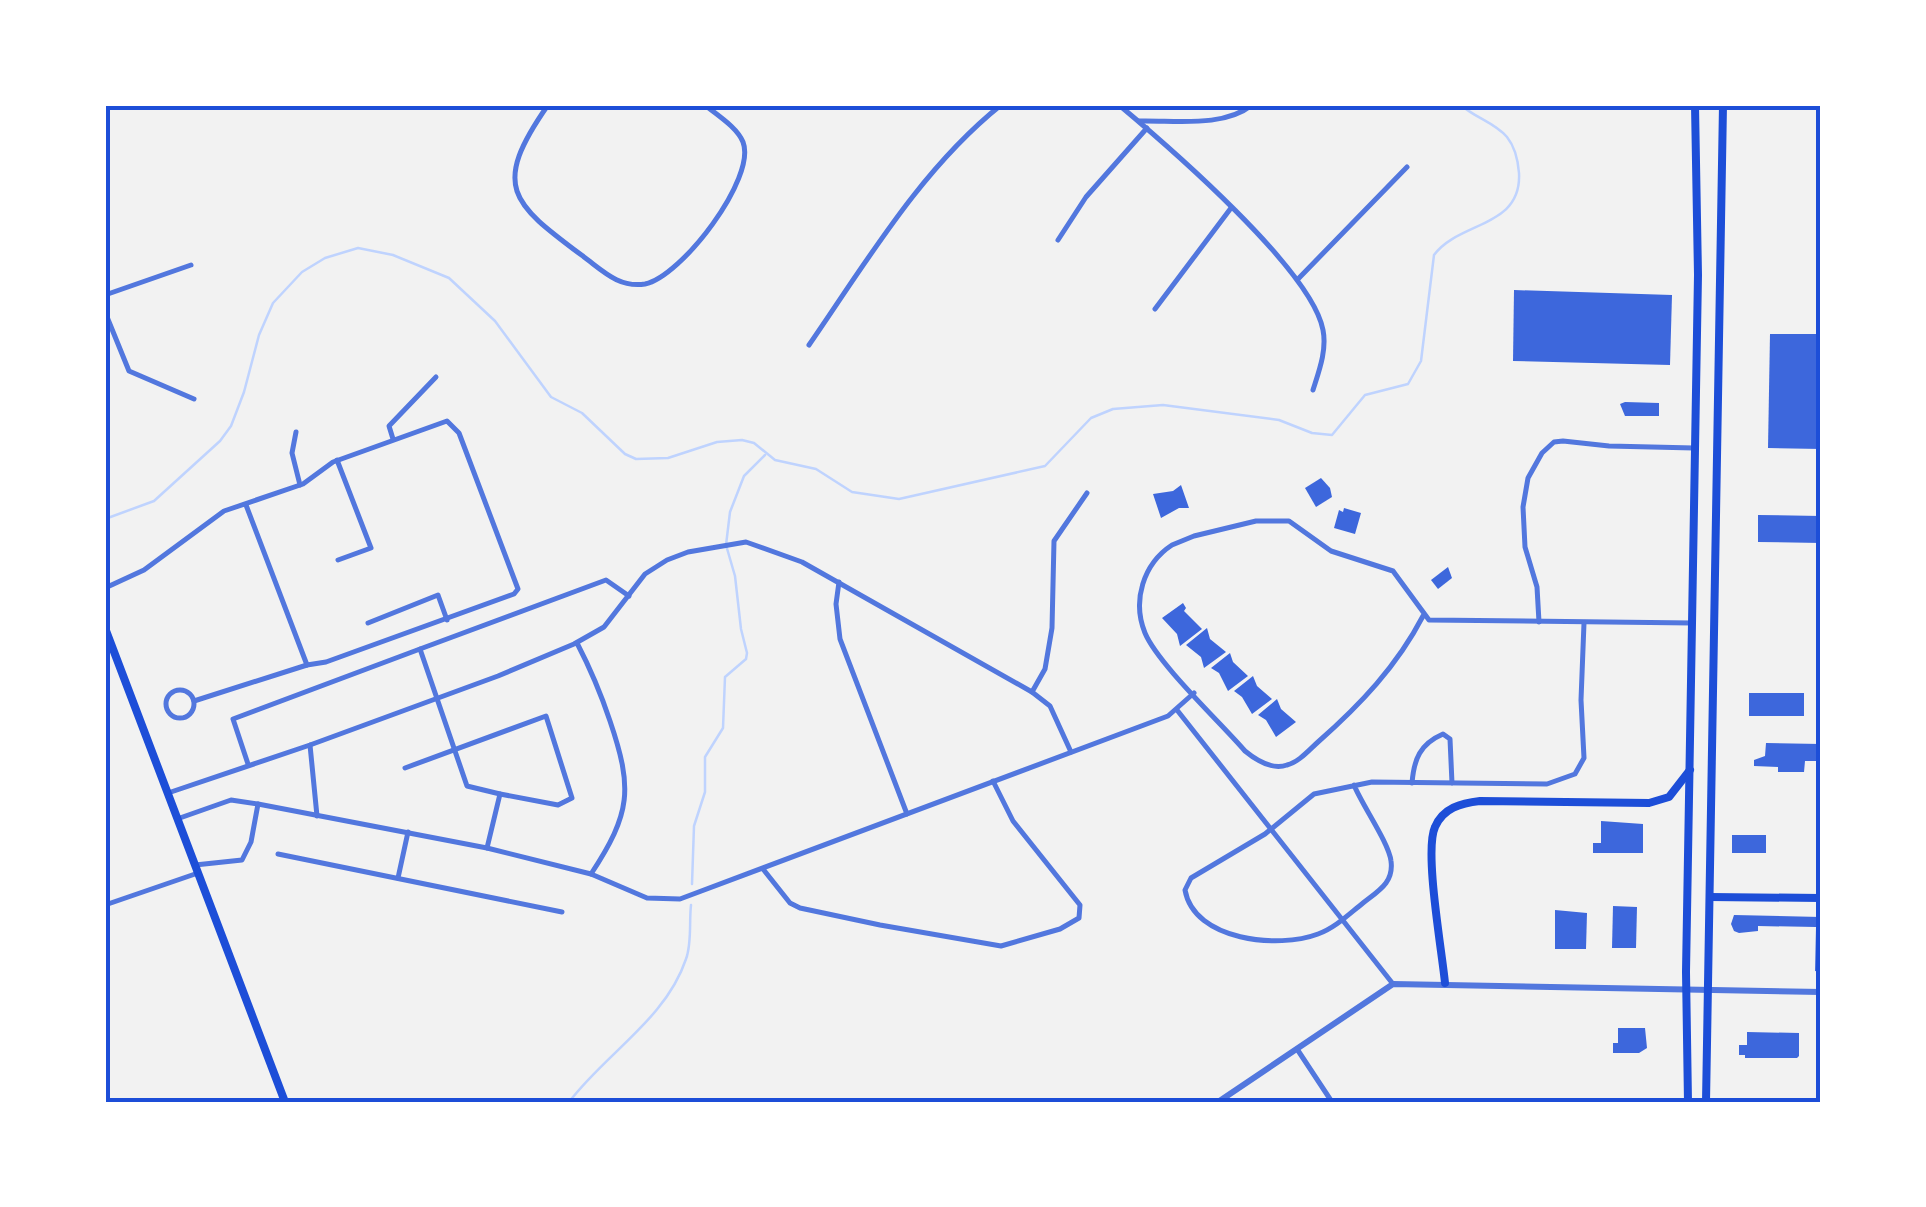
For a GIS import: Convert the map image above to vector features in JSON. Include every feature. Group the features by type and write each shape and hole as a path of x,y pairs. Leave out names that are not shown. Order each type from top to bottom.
{"main road":[{"path":"1688,1102 1698,263 1695,105"},
{"path":"1706,1102 1723,105"},
{"path":"105,628 285,1102"},
{"path":"1445,983 1432,837 1443,814 1464,803 1480,801 1649,803 1669,797 1690,770"},
{"path":"1710,897 1821,898"}],"street":[{"path":"548,105 519,153 516,169 522,206 536,222 613,278 630,285 657,280 678,266 742,175 746,155 743,140 705,105"},
{"path":"809,344 929,176 958,143 1002,105"},
{"path":"1119,105 1231,208 1298,278 1323,328 1323,348 1313,390"},
{"path":"1138,121 1217,120 1252,105"},
{"path":"1058,240 1086,198 1147,128"},
{"path":"1298,278 1407,168"},
{"path":"1156,308 1231,208"},
{"path":"105,296 192,265"},
{"path":"105,312 129,370 194,399"},
{"path":"393,439 389,426 436,376"},
{"path":"105,588 144,570 224,511 300,485 338,460 438,422 447,421 459,432 517,582 514,594 326,662 194,701"},
{"path":"296,432 292,453 300,485"},
{"path":"1539,622 1536,586 1525,547 1523,507 1528,478 1542,453 1554,442 1563,441 1695,448"},
{"path":"338,460 371,548 338,560"},
{"path":"1032,692 1045,669 1052,628 1054,541 1087,493"},
{"path":"246,505 307,665"},
{"path":"1423,616 1362,701 1301,757 1284,767 1254,758 1194,693 1158,653 1145,632 1140,607 1146,575 1162,552 1183,540 1256,521 1290,521 1331,551 1392,571 1411,592 1423,616 1436,620 1692,623"},
{"path":"168,793 498,676 577,642 604,626 646,574 676,555 746,542 791,556 1032,692 1053,712 1071,752"},
{"path":"248,766 234,718 606,580 630,596"},
{"path":"839,582 836,604 840,639 907,814"},
{"path":"368,623 438,596 447,620"},
{"path":"1354,784 1392,863 1387,884 1344,918 1326,931 1300,939 1253,939 1221,931 1190,906 1185,890 1191,878 1271,830 1314,794 1354,784 1547,784 1574,774 1584,758 1584,623"},
{"path":"577,642 608,713 626,778 620,823 591,874"},
{"path":"405,768 455,750 546,716 572,798 558,805 467,786 455,750 436,697 420,649"},
{"path":"177,689 190,693 194,701 190,715 180,718 171,715 166,707 166,698 177,689"},
{"path":"176,819 232,800 258,804 487,848 591,874 647,898 670,900 694,895 1071,752 1177,710 1194,693"},
{"path":"1177,710 1393,984"},
{"path":"1412,783 1414,758 1431,739 1443,734 1450,739 1452,783"},
{"path":"310,745 317,816"},
{"path":"762,869 790,903 811,912 990,945 1012,945 1076,921 1080,912 1077,900 1013,821 994,781"},
{"path":"487,848 500,794"},
{"path":"105,905 196,869 242,860 251,842 258,804"},
{"path":"398,878 408,832"},
{"path":"278,854 562,912"},
{"path":"1218,1102 1393,984 1821,992"},
{"path":"1297,1049 1332,1102"}],"building":[{"path":"1514,290 1672,295 1670,365 1513,361"},
{"path":"1770,334 1821,334 1821,449 1768,448"},
{"path":"1659,403 1659,416 1625,416 1620,404"},
{"path":"1321,478 1332,497 1316,507 1305,488"},
{"path":"1181,485 1189,508 1179,508 1161,518 1153,494 1173,491"},
{"path":"1344,508 1361,513 1355,534 1334,528 1339,510 1343,512"},
{"path":"1758,515 1821,516 1821,543 1758,542"},
{"path":"1448,567 1452,578 1438,589 1431,580"},
{"path":"1183,603 1184,611 1202,629 1180,646 1177,634 1162,618"},
{"path":"1207,628 1210,639 1226,652 1204,668 1201,657 1186,645"},
{"path":"1230,653 1233,662 1248,676 1228,691 1219,673 1211,668"},
{"path":"1253,676 1257,686 1272,699 1252,714 1234,691"},
{"path":"1749,693 1804,693 1804,716 1749,716"},
{"path":"1277,699 1281,709 1296,722 1276,737 1266,720 1258,715"},
{"path":"1766,743 1821,744 1821,761 1805,761 1804,772 1778,772 1778,767 1754,766 1754,760 1765,756"},
{"path":"1601,821 1643,824 1643,853 1593,853 1593,843 1601,843"},
{"path":"1732,835 1766,835 1766,853 1732,853"},
{"path":"1613,906 1637,907 1636,948 1612,948"},
{"path":"1555,910 1587,913 1586,949 1555,949"},
{"path":"1734,915 1821,917 1821,972 1815,971 1816,927 1758,926 1758,931 1739,933 1731,924"},
{"path":"1618,1028 1645,1028 1647,1048 1639,1053 1613,1053"},
{"path":"1747,1032 1799,1033 1799,1056 1745,1058 1739,1055 1739,1045 1747,1045"}],"waterway":[{"path":"105,519 154,501 220,441 231,426 273,303 302,272 325,258 358,248 393,255 449,278 495,321 551,397 582,413 625,454 636,459 668,458 717,442 742,440 754,443 775,460 816,469 852,492 899,499 1045,466 1091,418 1113,409 1163,405 1279,420 1312,433 1332,435 1365,395 1408,384 1421,361 1434,255 1445,244 1500,214 1517,191 1518,163 1510,141 1461,105"},
{"path":"692,884 694,826 705,792 705,757 723,728 725,677 746,659 747,653 726,545 730,512 744,476 765,455"},
{"path":"569,1102 650,1018 677,980 688,953 691,905"}]}
